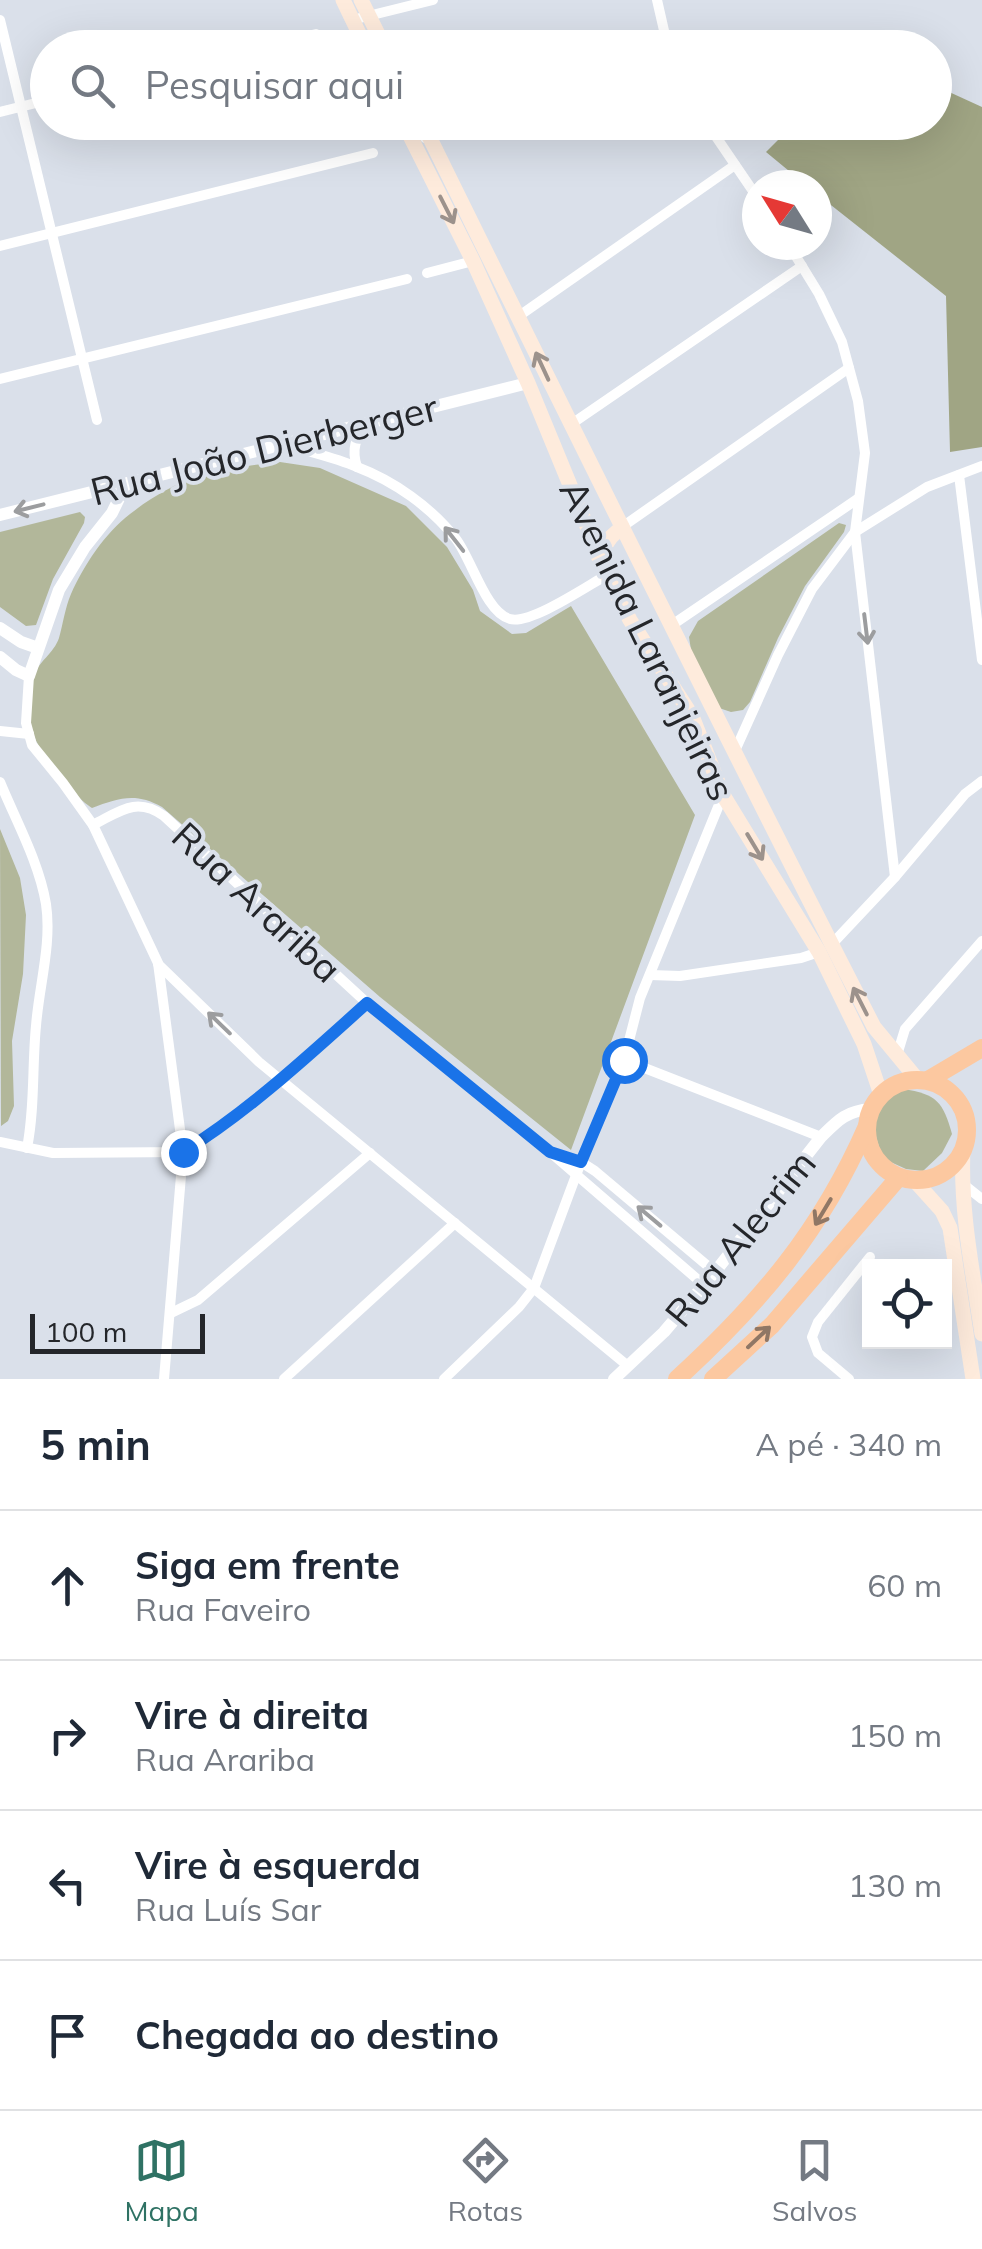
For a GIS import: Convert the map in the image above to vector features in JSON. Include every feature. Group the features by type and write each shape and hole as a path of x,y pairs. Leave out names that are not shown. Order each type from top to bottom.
{"highway":[{"path":"677,1379 782,1272 833,1196 873,1110 898,1083 923,1080 982,1048"},
{"path":"923,1080 944,1087 957,1099 965,1114 965,1140"},
{"path":"873,1110 868,1142 874,1156 885,1168 906,1178 934,1177 952,1166 982,1118"},
{"path":"716,1377 772,1326 906,1178"}],"main road":[{"path":"342,0 361,12"},
{"name":"Avenida Laranjeiras","path":"424,140 606,575 692,716 724,795 879,1034 923,1080"},
{"name":"Avenida Laranjeiras","path":"425,140 520,316 825,948 864,1044 873,1110"},
{"path":"598,556 622,527"},
{"path":"630,620 654,636 672,625"},
{"path":"965,1140 962,1184 982,1334"},
{"path":"906,1178 942,1211 950,1228 973,1379"}],"street":[{"path":"361,12 433,0"},
{"path":"657,0 664,30"},
{"path":"0,20 97,420"},
{"path":"0,112 30,105"},
{"path":"718,140 742,175"},
{"path":"0,246 373,153"},
{"path":"520,316 735,165"},
{"path":"798,260 842,342 858,401 865,453 855,532 895,877"},
{"path":"427,274 473,261"},
{"path":"570,425 802,266"},
{"path":"0,379 407,279"},
{"path":"622,527 850,368"},
{"name":"Rua João Dierberger","path":"0,515 528,383"},
{"path":"358,466 353,455 354,441 366,423"},
{"path":"283,443 358,466 402,490 455,538 490,602 507,618 515,621 532,616 606,575"},
{"path":"734,753 812,589 855,532 927,486 982,466"},
{"path":"959,475 982,660"},
{"path":"126,484 112,513 85,546 59,590 28,676 26,723 32,745 92,824 158,964 183,1152 164,1379"},
{"path":"672,625 860,498"},
{"path":"0,628 38,648"},
{"path":"0,657 28,676"},
{"path":"0,731 29,734"},
{"path":"650,975 680,976 800,958 825,948 895,877 965,794 982,781"},
{"path":"0,782 39,876 47,914 33,1056 32,1125 27,1148"},
{"path":"444,1379 534,1288 624,1060 640,998 724,795"},
{"name":"Rua Arariba","path":"92,824 130,806 156,810 367,1003 550,1152 704,1285"},
{"path":"897,1056 905,1029 982,941"},
{"path":"158,964 259,1062 628,1366"},
{"path":"0,1142 53,1153 183,1152 282,1080 367,1003"},
{"path":"879,1034 905,1029"},
{"path":"624,1060 821,1138"},
{"name":"Rua Alecrim","path":"614,1379 664,1332 840,1118 855,1110 873,1110"},
{"name":"Rua Arariba","path":"550,1152 581,1162 595,1172 715,1272"},
{"path":"171,1313 198,1300 370,1153"},
{"path":"962,1184 982,1199"},
{"path":"284,1379 455,1223"},
{"path":"850,1379 818,1353 812,1337 818,1322 870,1258"}],"green space":[{"path":"952,93 982,107 982,447 950,452 946,296 832,206 832,170 788,170 766,152 778,140 952,140"},
{"path":"280,462 320,468 406,506 447,547 473,590 480,611 512,634 526,633 571,606 695,815 571,1150 380,997 162,807 144,799 127,798 92,808 57,773 35,739 30,710 34,676 57,643 76,583 112,530 149,501 184,482 238,467"},
{"path":"80,512 84,523 53,579 36,625 26,626 0,607 0,532"},
{"path":"839,523 846,525 844,532 805,586 750,702 743,710 719,708 691,650 689,637 698,621"},
{"path":"0,829 20,878 26,915 23,974 12,1041 14,1106 8,1121 1,1126"},
{"path":"903,1089 937,1101 952,1134 942,1153 923,1171 906,1169 884,1159 876,1137 879,1111"}],"route":[{"path":"183,1152 282,1080 367,1003 550,1152 581,1162 624,1060"}]}
